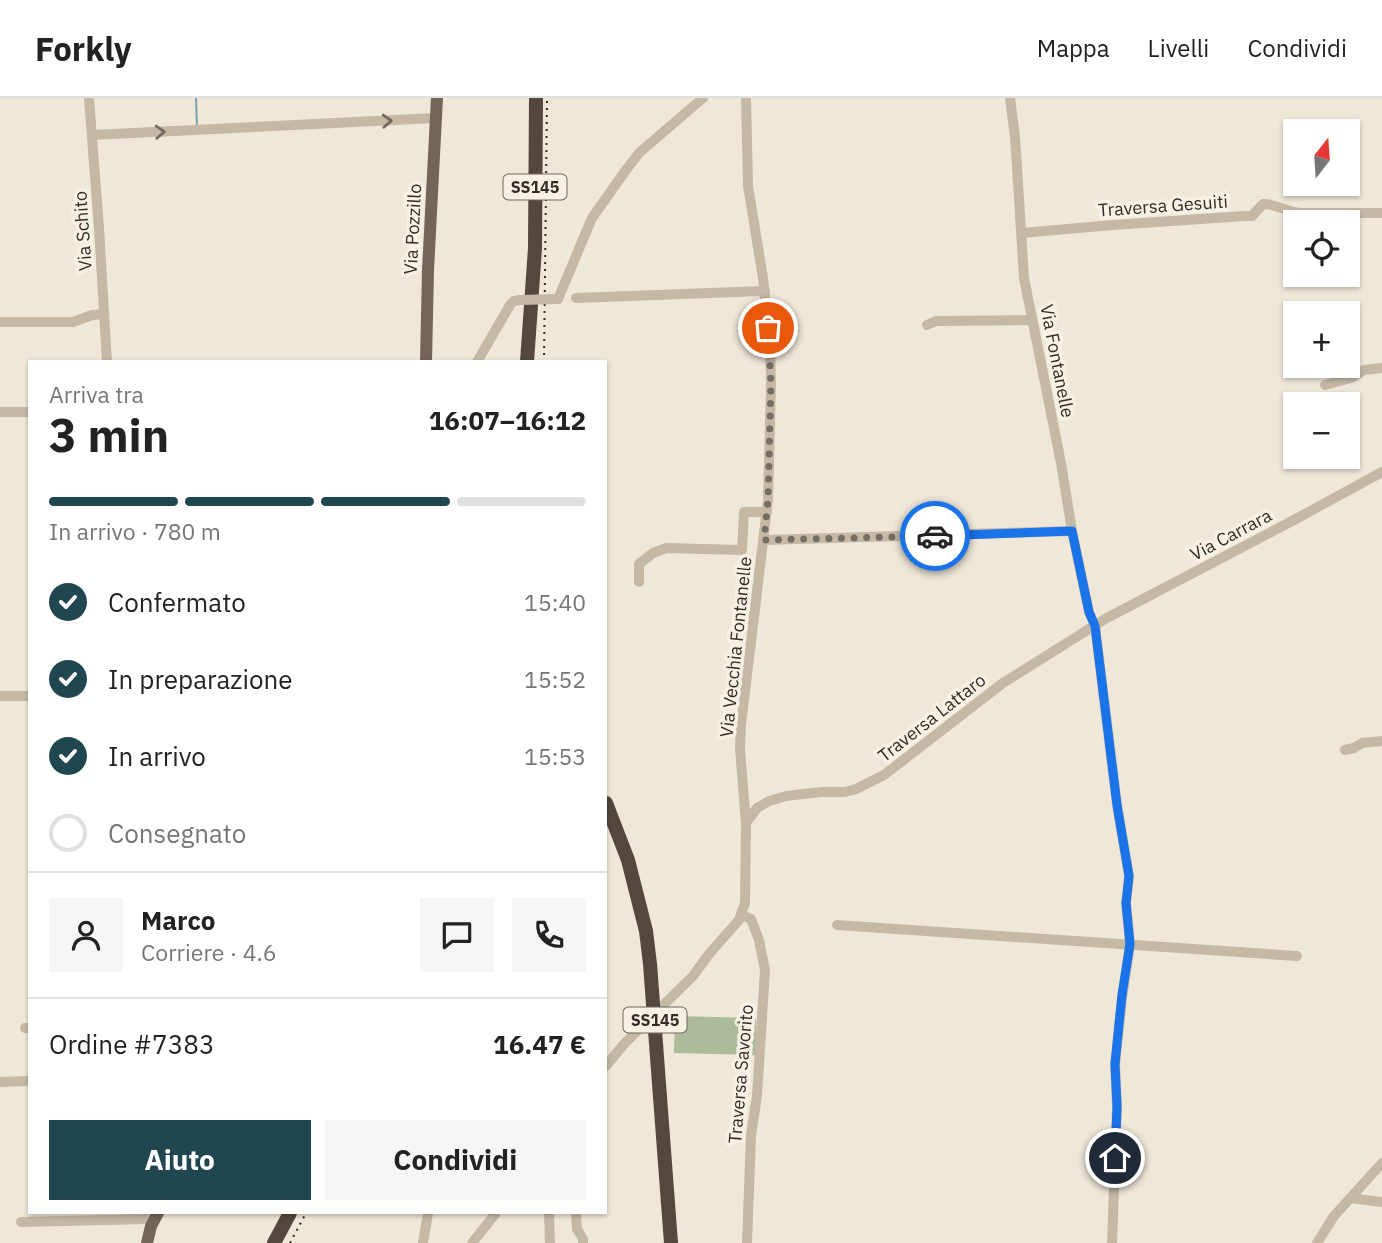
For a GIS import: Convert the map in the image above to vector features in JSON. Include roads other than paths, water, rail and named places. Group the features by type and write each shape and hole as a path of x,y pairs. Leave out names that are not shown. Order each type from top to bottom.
{"highway":[{"name":"SS145","path":"530,358 536,316 533,276 536,98"},
{"name":"SS145","path":"607,806 628,860 646,931 671,1243"},
{"path":"274,1243 289,1214"}],"main road":[{"name":"Via Pozzillo","path":"426,360 437,98"},
{"path":"147,1243 150,1217"}],"street":[{"name":"Via Schito","path":"89,98 107,360"},
{"path":"478,360 514,301 558,299 592,218 626,170 639,153 703,98"},
{"name":"Via Vecchia Fontanelle","path":"746,98 748,186 765,291 771,383 767,512 741,725 740,749 746,823"},
{"name":"Via Fontanelle","path":"1010,98 1024,278 1072,531 1089,612 1095,626 1117,805 1129,876 1126,903 1130,944 1115,1064 1117,1107 1112,1243"},
{"path":"92,135 436,118"},
{"name":"Traversa Gesuiti","path":"1022,233 1252,216 1264,204 1273,204 1299,213 1382,213"},
{"path":"576,298 765,291"},
{"path":"0,323 72,321 104,314"},
{"path":"926,325 936,321 1032,320"},
{"path":"1325,385 1350,378 1364,370 1382,368"},
{"path":"0,412 28,412"},
{"name":"Via Carrara","path":"1095,626 1382,472"},
{"path":"639,582 639,564 662,548 742,550 744,512 767,512"},
{"path":"764,540 1072,531"},
{"name":"Traversa Lattaro","path":"746,823 757,808 769,801 786,796 845,792 884,775 1003,683 1095,626"},
{"path":"0,696 28,696"},
{"path":"1345,750 1362,743 1382,741"},
{"path":"607,1065 624,1044 693,976 742,915 745,904 746,823"},
{"name":"Traversa Savorito","path":"742,915 751,919 759,940 765,971 757,1096 751,1135 747,1243"},
{"path":"837,925 1297,956"},
{"path":"0,1082 28,1081"},
{"path":"1317,1243 1334,1216 1382,1163"},
{"path":"1350,1198 1382,1202"},
{"path":"423,1243 429,1214"},
{"path":"472,1243 495,1214"},
{"path":"549,1214 551,1243"},
{"path":"576,1214 577,1229 583,1243"},
{"path":"21,1222 150,1217"}],"waterway":[{"path":"196,98 197,127"}],"railway":[{"path":"544,360 547,98"},
{"path":"290,1243 305,1214"}]}
